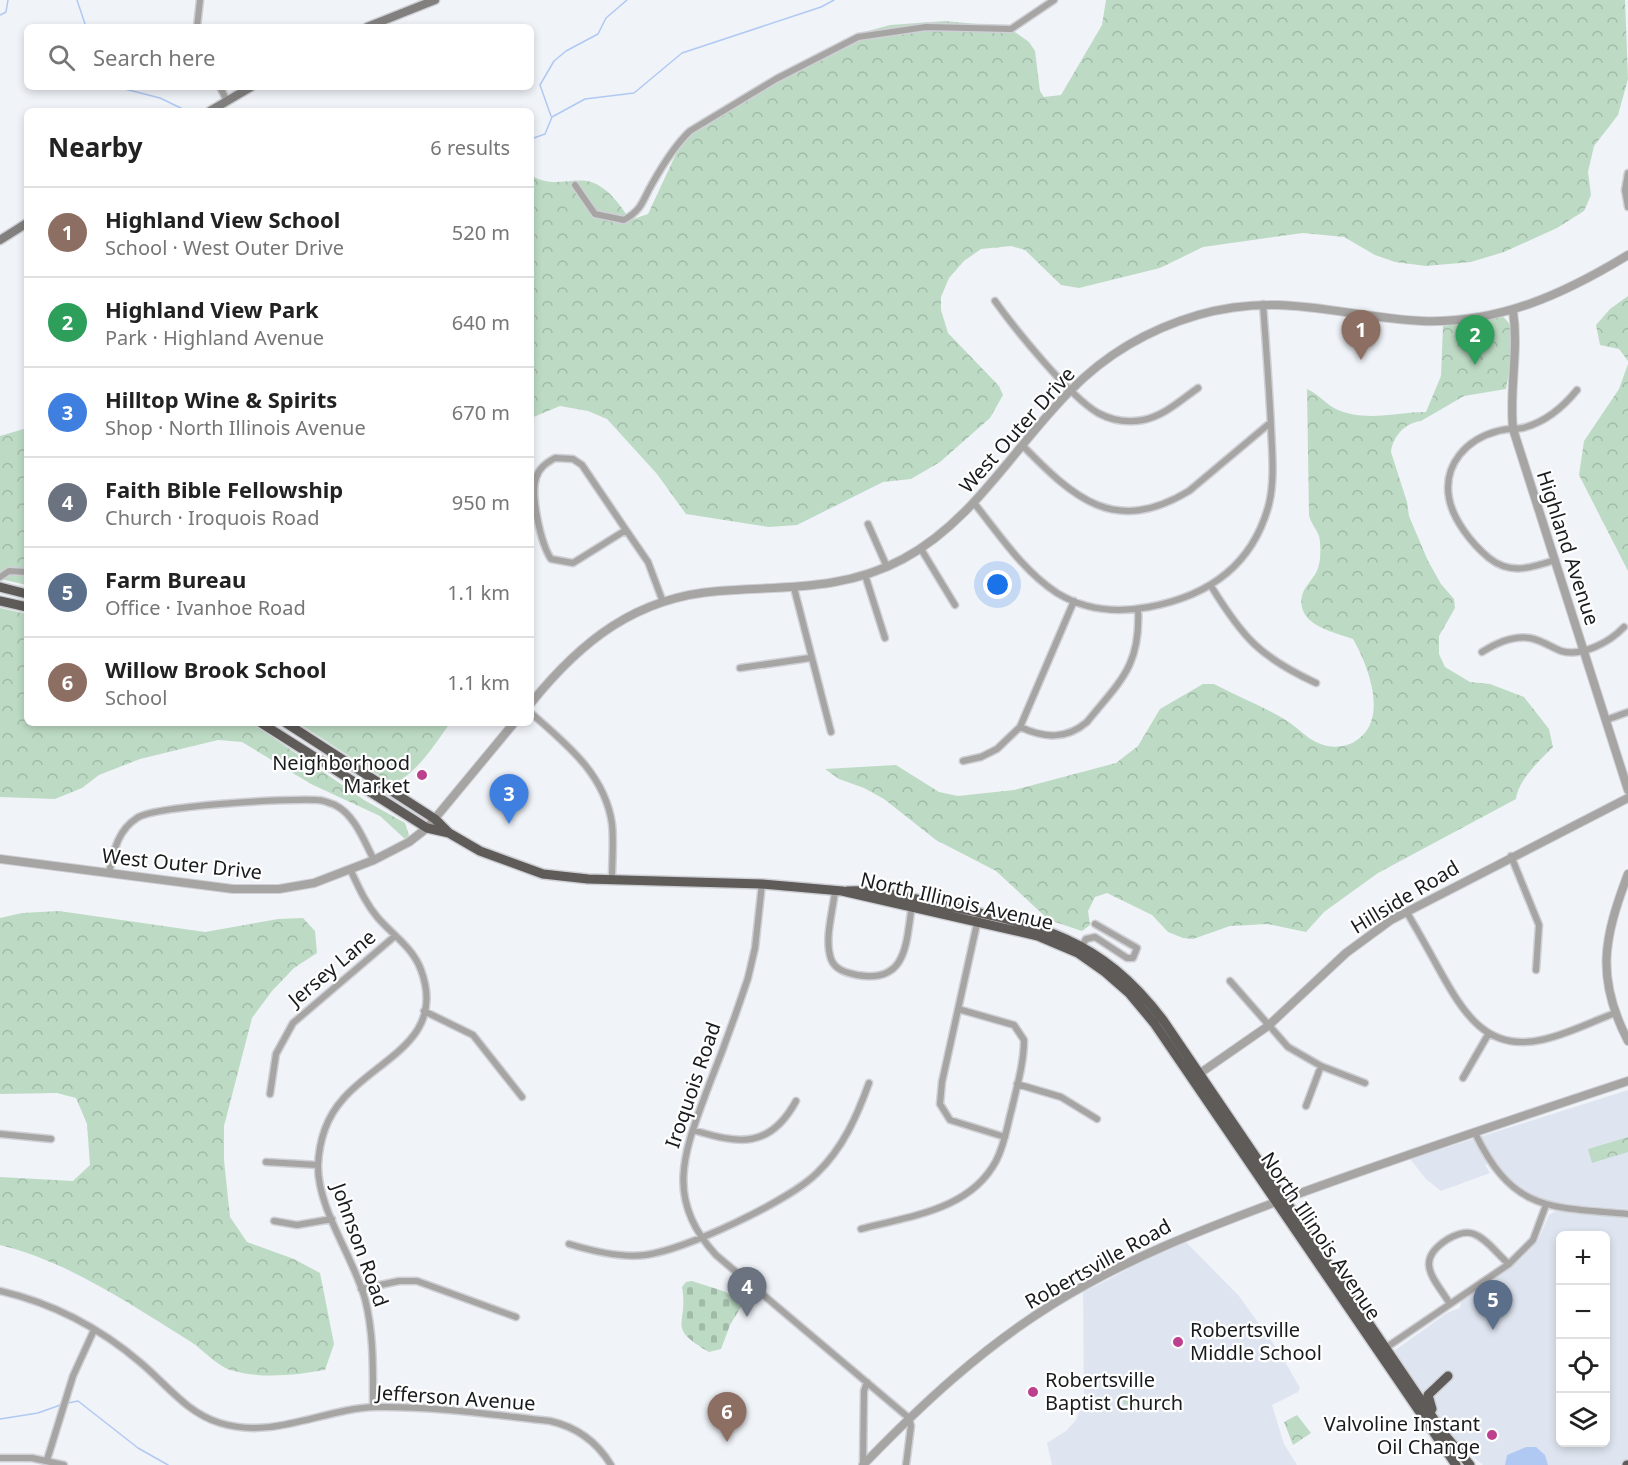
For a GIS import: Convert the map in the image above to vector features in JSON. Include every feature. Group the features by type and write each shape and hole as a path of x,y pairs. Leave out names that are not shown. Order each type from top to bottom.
{"highway":[{"path":"0,587 24,593"},
{"path":"0,601 24,606"},
{"path":"266,726 427,828 449,833"},
{"path":"291,726 435,819 449,833"},
{"name":"North Illinois Avenue","path":"449,833 480,851 521,868 564,877 762,884 838,891 979,917 1080,950 1129,993 1196,1076 1382,1350 1456,1465"},
{"path":"1382,1350 1470,1465"},
{"path":"1411,1385 1423,1389 1448,1376 1431,1390 1428,1401 1457,1450"}],"main road":[{"path":"375,24 435,0"},
{"path":"214,108 246,90"},
{"path":"0,240 24,225"}],"street":[{"path":"197,24 200,0"},
{"path":"575,185 595,214 624,220 646,201 652,184 680,140 690,131 776,79 858,37 926,27 1011,29 1054,0"},
{"path":"222,90 227,101"},
{"path":"1628,173 1625,190 1628,207"},
{"name":"West Outer Drive","path":"534,699 573,654 595,636 617,622 663,602 719,591 830,585 887,567 921,549 948,529 974,503 1071,389 1111,356 1157,330 1200,315 1263,304 1310,306 1422,321 1461,320 1513,310 1560,294 1628,255"},
{"path":"995,301 1031,346 1071,389 1098,412 1114,419 1144,420 1170,409 1198,388"},
{"path":"974,503 1031,572 1045,584 1074,601 1106,610 1138,609 1178,602 1212,586 1247,551 1263,522 1272,481 1263,304"},
{"name":"Highland Avenue","path":"1513,310 1517,337 1511,391 1513,429 1628,790"},
{"path":"1554,560 1523,569 1507,568 1495,563 1471,539 1449,501 1449,474 1462,452 1480,438 1495,432 1526,427 1555,412 1577,390"},
{"path":"1022,445 1057,480 1082,499 1114,509 1141,509 1174,500 1189,491 1270,423"},
{"path":"626,530 573,563 551,559 545,550 537,512 534,490 537,475 548,462 555,459 573,459 582,465 648,562 663,602"},
{"path":"868,524 887,567"},
{"path":"921,549 955,605"},
{"path":"0,577 9,571 24,572"},
{"path":"866,575 885,638"},
{"path":"1212,586 1235,624 1255,647 1272,661 1316,683"},
{"path":"794,588 810,658 831,732"},
{"path":"963,761 981,758 997,749 1020,727 1074,601"},
{"path":"1020,727 1047,736 1059,736 1080,728 1087,722 1124,677 1131,664 1139,638 1138,609"},
{"path":"1482,652 1506,640 1532,638 1562,651 1572,652 1603,644 1615,637 1624,627"},
{"path":"740,668 810,658"},
{"path":"1606,720 1628,712"},
{"path":"534,716 584,762 608,804 612,827 612,880"},
{"name":"West Outer Drive","path":"0,859 224,888 260,890 300,886 351,871 408,842 427,828 512,726"},
{"name":"Hillside Road","path":"1196,1076 1268,1026 1346,953 1406,911 1628,798"},
{"path":"109,873 119,837 126,827 145,813 174,808 285,801 320,800 340,808 351,820 374,860"},
{"path":"1511,856 1539,925 1536,970"},
{"name":"Johnson Road","path":"351,871 371,910 413,954 422,972 425,990 424,1011 416,1034 408,1044 351,1090 332,1114 321,1139 318,1165 322,1194 361,1289 372,1338 374,1407"},
{"path":"1628,874 1606,943 1606,978 1615,1013 1628,1041"},
{"name":"Iroquois Road","path":"762,884 755,946 748,978 683,1164 687,1211 700,1238 735,1271 909,1418"},
{"path":"838,891 829,943 832,961 839,969 856,975 884,975 893,970 904,949 912,903"},
{"path":"1406,911 1463,1010 1477,1026 1489,1033 1513,1041 1541,1040 1615,1013"},
{"path":"979,917 942,1082 942,1109 953,1121 1005,1137"},
{"path":"1080,950 1086,939 1095,937 1127,958 1133,958 1136,954 1137,948 1095,924"},
{"name":"Jersey Lane","path":"270,1094 276,1054 293,1023 395,936"},
{"path":"1230,981 1287,1047 1321,1066 1365,1083"},
{"path":"861,1229 943,1207 962,1198 979,1183 995,1162 1005,1137 1024,1051 1024,1040 1018,1030 1008,1022 958,1009"},
{"path":"424,1011 473,1035 522,1097"},
{"path":"1463,1078 1489,1033"},
{"path":"1306,1107 1321,1066"},
{"name":"Robertsville Road","path":"863,1465 909,1418 995,1344 1080,1288 1186,1235 1324,1183 1628,1081"},
{"path":"569,1244 590,1250 643,1255 670,1249 700,1238 779,1201 818,1173 841,1144 869,1083"},
{"path":"1017,1084 1061,1097 1097,1119"},
{"path":"693,1130 729,1141 759,1138 784,1121 796,1101"},
{"path":"1475,1133 1489,1162 1499,1175 1522,1194 1546,1205 1628,1214"},
{"path":"0,1134 51,1139"},
{"path":"266,1162 318,1165"},
{"path":"1382,1350 1509,1264 1533,1240 1546,1205"},
{"path":"274,1221 297,1225 332,1219"},
{"path":"1450,1304 1430,1272 1428,1262 1431,1251 1464,1232 1472,1233 1509,1264"},
{"path":"361,1289 399,1281 417,1281 516,1317"},
{"name":"Jefferson Avenue","path":"0,1291 47,1307 94,1329 135,1358 195,1412 234,1427 270,1428 330,1413 374,1407 554,1422 588,1437 611,1465"},
{"path":"47,1460 73,1376 94,1329"},
{"path":"863,1465 864,1391 867,1382"},
{"path":"906,1465 911,1426 909,1418"},
{"path":"0,1458 47,1460 64,1465"}],"shaded area":[{"path":"1628,1090 1628,1209 1567,1205 1540,1199 1521,1189 1493,1162 1485,1165 1490,1173 1441,1191 1426,1179 1410,1159"},
{"path":"1555,1211 1628,1218 1628,1460 1619,1465 1483,1465 1456,1442 1394,1351 1447,1313 1460,1308 1462,1299 1519,1261 1537,1242 1549,1215"},
{"name":"Robertsville Middle School","path":"1184,1240 1239,1296 1280,1353 1300,1388 1298,1392 1272,1405 1284,1444 1297,1465 1052,1465 1047,1443 1066,1431 1076,1420 1084,1398 1083,1290 1096,1286 1128,1267"}],"green space":[{"path":"1106,0 1625,0 1628,79 1618,115 1594,146 1588,172 1591,195 1584,211 1557,228 1504,252 1471,262 1426,266 1395,262 1375,255 1344,237 1303,233 1203,247 1160,268 1079,288 1061,285 1025,250 1011,246 981,249 964,261 949,278 941,297 941,310 948,333 999,386 1003,395 990,418 940,462 911,479 883,482 797,525 769,527 686,514 657,474 607,419 588,411 560,406 534,417 534,176 556,182 579,180 594,183 610,194 630,220 648,214 682,141 703,122 806,60 861,33 890,25 945,21 1008,27 1029,42 1035,51 1040,91 1044,97 1061,95 1102,25"},
{"path":"1628,296 1628,361 1619,349 1600,345 1596,325 1610,309"},
{"path":"1503,317 1509,323 1513,340 1506,389 1464,396 1421,421 1410,424 1397,436 1391,452 1407,502 1409,516 1428,561 1441,584 1454,599 1455,608 1439,636 1439,654 1445,667 1470,682 1490,684 1524,697 1549,729 1553,747 1525,778 1516,799 1378,873 1324,912 1306,932 1267,924 1230,926 1193,939 1168,932 1152,915 1107,893 1095,897 1088,911 1090,925 1082,931 1049,920 996,871 936,840 884,799 864,788 839,779 825,769 896,765 939,792 958,796 1014,790 1116,763 1138,746 1160,709 1203,684 1214,684 1267,710 1318,743 1336,747 1354,742 1365,733 1374,708 1370,679 1365,664 1353,639 1326,630 1310,621 1302,606 1303,592 1317,572 1320,552 1319,536 1309,515 1307,389 1334,408 1349,414 1371,416 1426,412 1441,376 1443,326"},
{"path":"1628,364 1628,571 1579,475 1584,441 1619,389"},
{"path":"24,429 24,584 0,579 0,436"},
{"path":"0,608 24,613 24,726 256,726 364,800 405,823 409,835 406,840 380,816 311,784 242,742 218,740 140,759 99,775 82,788 55,799 0,797"},
{"path":"303,726 448,726 416,768 399,781 391,783"},
{"path":"59,911 205,932 278,919 303,918 315,931 317,953 294,968 272,991 252,1018 224,1126 224,1160 230,1217 247,1242 294,1259 320,1273 334,1344 325,1370 268,1376 228,1369 188,1340 97,1285 50,1262 0,1245 0,1177 73,1181 90,1165 87,1124 76,1098 57,1093 0,1094 0,918 22,913"},
{"path":"1628,1137 1628,1152 1592,1163 1588,1149"},
{"path":"692,1281 723,1291 744,1302 730,1325 721,1349 709,1352 683,1331 682,1287 686,1282"},
{"path":"1124,1396 1139,1398 1142,1404 1138,1407 1123,1404"},
{"path":"1297,1415 1311,1433 1293,1445 1284,1422"}],"water":[{"path":"1526,1447 1536,1447 1545,1455 1548,1465 1505,1465 1507,1455"}],"waterway":[{"path":"0,15 6,12 8,0"},
{"path":"77,0 85,24"},
{"path":"551,116 540,85 554,61 566,51 598,34 606,18 627,0"},
{"path":"534,138 545,134 552,117 585,99 634,93 682,53 821,7 834,0"},
{"path":"129,90 160,98 181,108"},
{"path":"68,1403 78,1401 138,1448 168,1465"},
{"path":"0,1419 38,1413 63,1404"}],"place":[{"name":"Highland View School","path":"1361,360"},
{"name":"Highland View Park","path":"1475,365"},
{"name":"Neighborhood Market","path":"422,775"},
{"name":"Hilltop Wine & Spirits","path":"509,824"},
{"name":"Faith Bible Fellowship","path":"747,1317"},
{"name":"Farm Bureau","path":"1493,1330"},
{"name":"Robertsville Middle School","path":"1178,1342"},
{"name":"Robertsville Baptist Church","path":"1033,1392"},
{"name":"Valvoline Instant Oil Change","path":"1492,1435"},
{"name":"Willow Brook School","path":"727,1442"}]}
